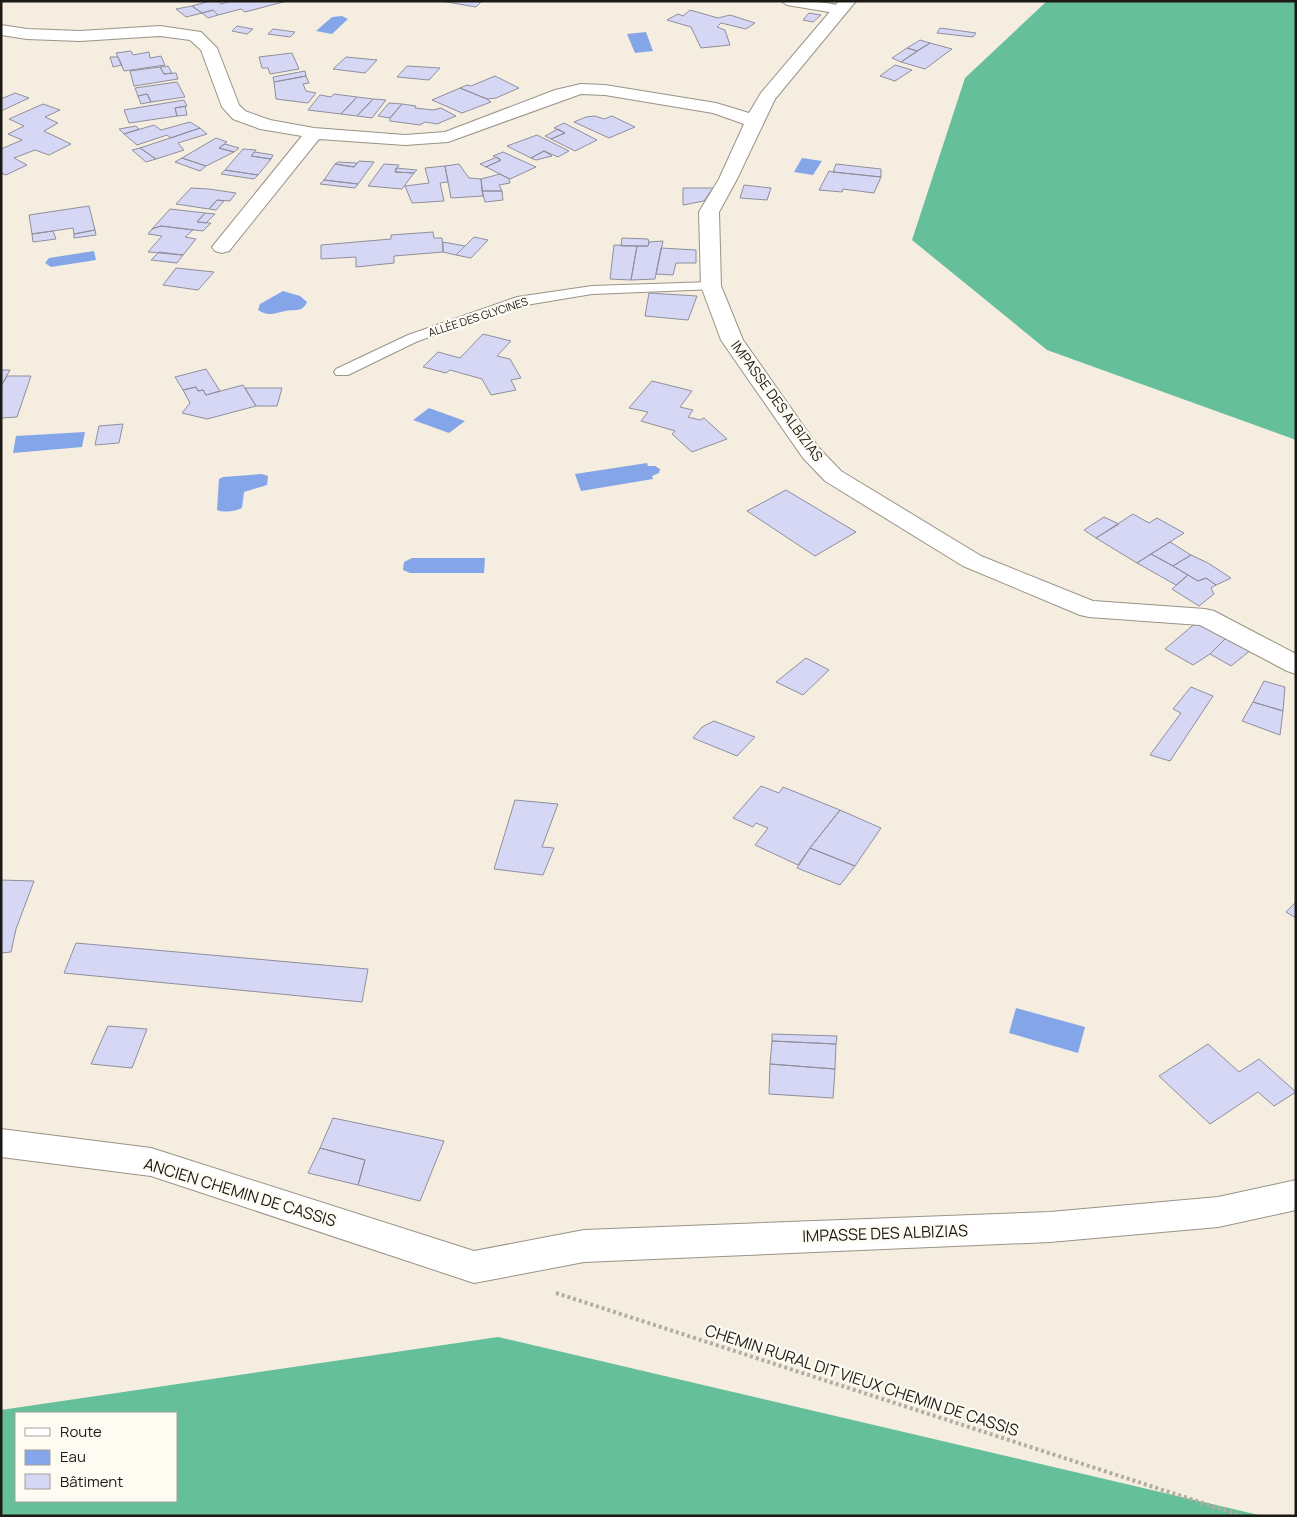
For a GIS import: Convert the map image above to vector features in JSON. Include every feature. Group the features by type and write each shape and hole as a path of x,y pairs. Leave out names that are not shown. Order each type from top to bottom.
{"street":[{"name":"IMPASSE DES ALBIZIAS","path":"845,5 767,97 728,179 709,212 711,286 732,340 811,454 833,476 972,561 1089,609 1205,617 1296,665"},
{"path":"1,30 27,34 80,36 160,32 195,36 209,48 231,107 239,115 266,125 314,133 405,140 448,137 561,94 581,89 605,90 716,108 754,121"},
{"path":"222,247 314,133"},
{"name":"ANCIEN CHEMIN DE CASSIS","path":"1,1143 151,1162 474,1267"},
{"name":"IMPASSE DES ALBIZIAS","path":"474,1267 584,1246 1050,1227 1218,1212 1296,1195"}],"lane":[{"name":"IMPASSE DES ALBIZIAS","path":"787,1 845,5"},
{"name":"ALLÉE DES GLYCINES","path":"342,372 413,338 517,302 592,290 711,286"}],"path":[{"name":"CHEMIN RURAL DIT VIEUX CHEMIN DE CASSIS","path":"550,1292 1243,1516"}],"green space":[{"path":"1047,1 1296,1 1296,440 1047,350 912,240 965,78"},
{"path":"498,1337 1263,1516 1,1516 1,1410"}],"water":[{"path":"342,16 348,19 332,34 316,31 332,17"},
{"path":"646,32 653,51 635,53 627,34"},
{"path":"802,158 822,161 813,175 794,172"},
{"path":"94,251 96,260 51,267 45,263 49,258"},
{"path":"283,291 300,296 307,302 303,308 298,310 268,314 258,310 260,304"},
{"path":"429,408 465,421 449,433 413,420"},
{"path":"85,432 82,447 13,453 16,436"},
{"path":"647,463 648,466 655,466 660,469 659,473 652,476 653,479 581,491 575,474"},
{"path":"262,474 268,476 267,485 244,492 242,508 230,511 217,510 219,479 223,477"},
{"path":"412,558 485,558 484,573 410,573 403,570 404,562"},
{"path":"1016,1008 1085,1027 1078,1053 1009,1033"}],"building":[{"path":"210,1 218,1 221,4 231,1 287,1 245,12 241,9 218,15 213,10 202,13 192,6"},
{"path":"441,1 475,1 481,2 476,7"},
{"path":"192,6 202,13 186,17 176,9"},
{"path":"213,10 218,15 208,18 202,13"},
{"path":"690,10 718,18 730,15 755,23 746,29 721,23 717,27 725,30 730,45 701,48 691,27 667,20 678,14 683,16"},
{"path":"809,13 821,15 813,22 803,20"},
{"path":"237,26 253,29 247,34 232,31"},
{"path":"940,28 976,33 973,37 937,33"},
{"path":"273,29 295,32 290,37 268,34"},
{"path":"920,40 930,43 917,51 907,48"},
{"path":"930,43 952,49 925,69 901,62"},
{"path":"907,48 917,51 901,62 892,58"},
{"path":"131,51 133,55 149,52 150,58 161,56 165,65 124,71 116,53"},
{"path":"292,53 299,69 270,74 268,68 262,68 259,57"},
{"path":"110,57 118,57 122,65 113,67"},
{"path":"346,57 377,60 365,73 333,69"},
{"path":"895,65 912,70 895,81 880,76"},
{"path":"168,66 172,73 164,74 160,67"},
{"path":"407,66 440,68 429,80 397,77"},
{"path":"160,67 164,74 176,73 178,79 134,86 130,71"},
{"path":"305,71 306,76 274,82 273,77"},
{"path":"306,76 309,83 303,84 306,91 316,93 308,103 276,99 274,82"},
{"path":"495,76 519,88 496,98 487,99 460,88 467,85 471,86"},
{"path":"177,82 185,97 151,102 147,94 138,96 135,88"},
{"path":"460,88 491,102 462,113 432,100"},
{"path":"15,93 29,98 1,111 1,99"},
{"path":"147,94 151,102 141,104 138,96"},
{"path":"334,94 357,97 341,114 308,110 320,95 331,97"},
{"path":"357,97 373,99 357,116 341,114"},
{"path":"373,99 386,100 372,118 357,116"},
{"path":"184,100 187,106 175,108 177,116 129,123 124,110"},
{"path":"389,103 402,104 390,118 378,116"},
{"path":"43,104 60,110 45,117 58,123 44,131 71,144 49,155 35,150 14,158 27,165 6,175 1,173 1,149 22,140 8,134 24,126 9,119"},
{"path":"402,104 433,110 441,108 456,116 437,124 425,122 420,125 390,121 390,118"},
{"path":"185,106 187,115 177,116 175,108"},
{"path":"595,116 604,119 612,116 635,127 609,138 574,122 586,117"},
{"path":"190,122 200,128 171,138 167,135 137,145 124,134 154,125 161,130"},
{"path":"564,123 597,140 575,151 551,139 565,133 554,128"},
{"path":"136,126 139,129 124,134 119,129"},
{"path":"200,128 207,134 178,143 184,150 156,159 140,148"},
{"path":"558,129 565,133 551,139 545,136"},
{"path":"537,135 569,151 558,157 544,151 531,158 507,146"},
{"path":"216,138 227,142 219,148 234,152 206,166 182,158"},
{"path":"225,144 239,148 234,152 219,148"},
{"path":"140,148 156,159 146,162 132,150"},
{"path":"243,149 256,150 251,156 271,159 258,175 225,170"},
{"path":"544,151 552,156 536,160 531,158"},
{"path":"255,152 273,155 271,159 251,156"},
{"path":"503,152 536,167 510,179 486,167 501,160 493,156"},
{"path":"497,157 501,160 486,167 480,164"},
{"path":"182,158 206,166 200,171 175,162"},
{"path":"359,161 374,162 358,184 324,180 335,164 354,167"},
{"path":"338,162 357,163 354,167 335,164"},
{"path":"384,164 399,165 395,172 414,173 402,189 368,186"},
{"path":"459,164 469,178 481,179 483,196 451,198 445,166"},
{"path":"836,164 881,169 881,177 833,172"},
{"path":"445,166 448,182 440,183 444,201 412,203 405,186 429,183 425,168"},
{"path":"396,168 417,170 414,173 395,172"},
{"path":"225,170 258,175 254,179 221,174"},
{"path":"829,171 881,177 874,193 843,189 842,192 819,190"},
{"path":"500,174 509,179 510,183 499,185 502,191 482,191 481,179"},
{"path":"324,180 358,184 355,188 320,184"},
{"path":"744,185 771,188 767,200 740,198"},
{"path":"191,188 236,193 230,201 217,200 209,209 176,204"},
{"path":"683,188 713,188 704,201 683,205"},
{"path":"482,191 502,191 503,200 485,202"},
{"path":"217,200 224,201 216,210 209,209"},
{"path":"89,206 95,230 74,234 73,228 32,234 29,215"},
{"path":"170,209 205,213 197,222 211,223 203,231 161,226 152,229"},
{"path":"205,213 215,214 206,223 197,222"},
{"path":"161,226 193,230 185,237 196,239 183,255 148,252 162,236 148,234 152,229"},
{"path":"95,230 96,235 74,238 74,234"},
{"path":"53,231 56,239 33,242 32,234"},
{"path":"433,232 434,238 442,238 443,252 394,256 394,263 356,267 356,257 321,259 321,245 391,239 391,235"},
{"path":"474,237 488,240 471,258 456,255"},
{"path":"622,238 648,239 649,242 648,246 621,246"},
{"path":"663,241 655,279 631,280 637,246 648,246 649,242"},
{"path":"443,242 465,246 456,255 443,252"},
{"path":"614,245 637,246 631,280 610,279"},
{"path":"661,248 696,250 696,263 676,263 673,275 656,274"},
{"path":"159,252 183,255 177,263 151,260"},
{"path":"176,268 214,272 198,290 163,285"},
{"path":"649,293 697,296 688,320 645,316"},
{"path":"483,334 511,341 497,356 510,359 521,378 511,380 516,390 491,395 482,379 450,370 446,373 423,367 438,352 460,358"},
{"path":"206,369 220,391 206,395 203,390 198,391 196,387 183,390 175,377"},
{"path":"1,370 10,370 1,386"},
{"path":"7,376 31,376 17,417 1,418 1,386"},
{"path":"652,381 692,391 680,407 693,410 688,417 700,420 704,418 727,439 692,452 672,434 675,431 641,421 648,412 629,408"},
{"path":"243,385 256,406 207,419 182,413 190,403 183,390 196,387 198,391 203,390 206,395"},
{"path":"245,388 282,388 277,406 256,406"},
{"path":"123,424 119,443 95,445 99,426"},
{"path":"786,490 856,532 815,556 747,511"},
{"path":"1133,514 1149,523 1157,518 1184,533 1137,563 1096,538"},
{"path":"1104,517 1119,524 1096,538 1084,530"},
{"path":"1170,542 1191,555 1173,566 1151,554"},
{"path":"1151,554 1188,575 1176,585 1137,563"},
{"path":"1191,555 1208,563 1231,578 1216,585 1206,578 1198,581 1173,566"},
{"path":"1188,575 1198,581 1206,578 1216,585 1211,588 1214,594 1199,606 1172,589"},
{"path":"1198,621 1228,636 1210,654 1193,665 1165,649"},
{"path":"1228,636 1252,649 1231,666 1210,654"},
{"path":"806,658 829,670 803,695 776,682"},
{"path":"1264,681 1285,687 1283,711 1253,702"},
{"path":"1191,687 1213,696 1170,761 1150,755 1181,713 1173,709"},
{"path":"1253,702 1283,711 1280,735 1242,721"},
{"path":"714,721 755,737 737,756 693,738 702,727"},
{"path":"761,786 779,793 783,787 840,810 798,865 755,845 768,828 756,823 753,827 733,818"},
{"path":"515,800 558,804 542,847 554,848 543,875 494,869"},
{"path":"840,810 881,828 855,866 810,848"},
{"path":"810,848 855,866 840,885 797,868"},
{"path":"1,880 34,881 16,929 11,952 1,953"},
{"path":"1296,902 1296,918 1286,912"},
{"path":"76,943 368,969 362,1002 64,973"},
{"path":"108,1026 147,1029 132,1068 91,1064"},
{"path":"772,1034 837,1036 836,1044 772,1041"},
{"path":"772,1041 836,1044 835,1069 770,1064"},
{"path":"1208,1044 1239,1072 1259,1059 1296,1092 1274,1106 1258,1092 1210,1124 1159,1076"},
{"path":"770,1064 835,1069 833,1098 769,1094"},
{"path":"333,1118 444,1141 420,1201 358,1185 365,1160 320,1148"},
{"path":"320,1148 365,1160 358,1185 308,1173"}]}
